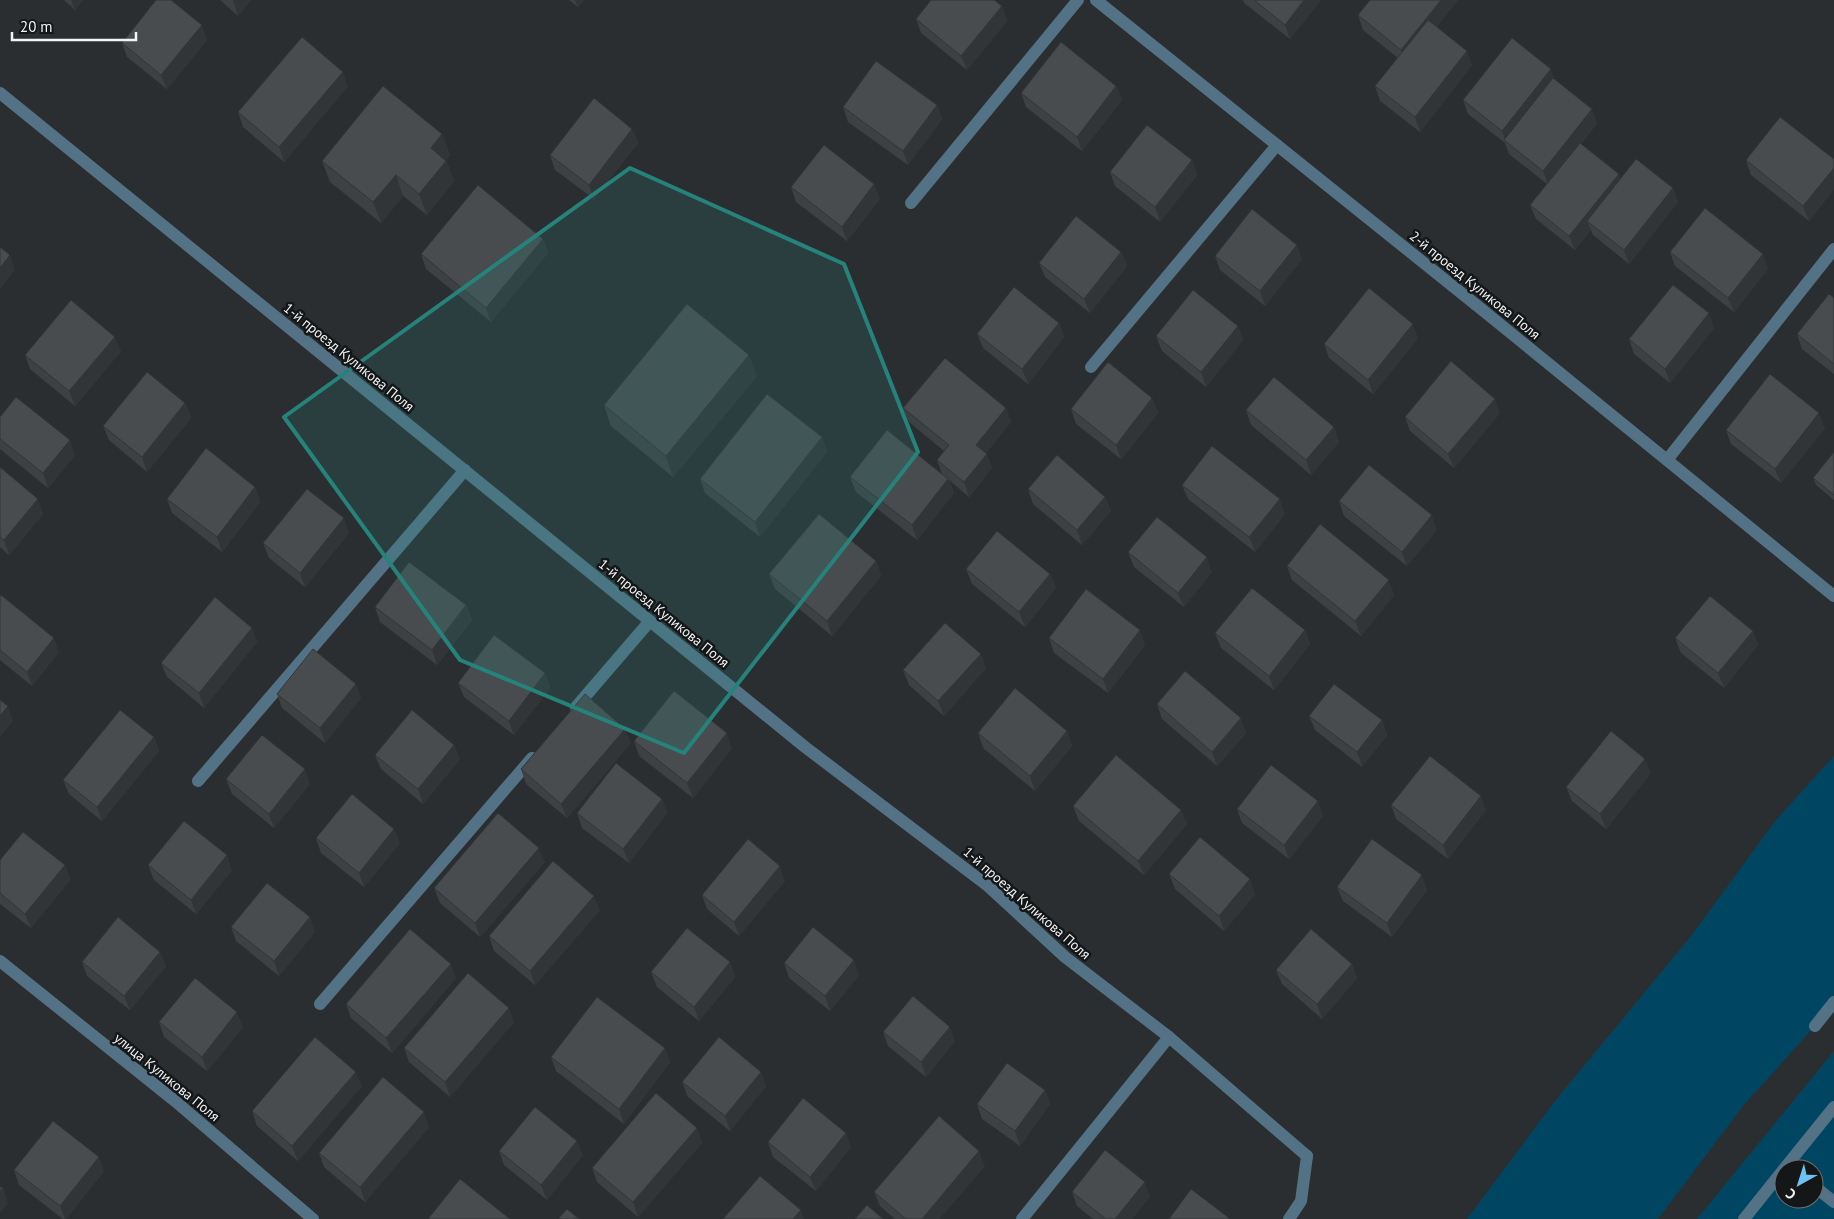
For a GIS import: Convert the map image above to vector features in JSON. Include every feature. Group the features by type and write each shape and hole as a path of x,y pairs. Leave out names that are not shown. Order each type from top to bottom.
{"street":[{"path":"911,203 1078,0"},
{"name":"2-й проезд Куликова Поля","path":"1096,0 1834,596"},
{"name":"1-й проезд Куликова Поля","path":"0,93 805,746 988,886 1065,957 1169,1037 1307,1156 1301,1201 1289,1219"},
{"path":"1091,367 1277,145"},
{"path":"1667,460 1834,249"},
{"path":"198,782 465,470"},
{"path":"566,719 650,621"},
{"path":"320,1004 540,749"},
{"name":"улица Куликова Поля","path":"0,962 175,1101 313,1219"},
{"path":"1816,1026 1834,1002"},
{"path":"1022,1219 1169,1037"},
{"path":"1794,1159 1834,1107"},
{"path":"1744,1219 1774,1183"},
{"path":"1824,1194 1834,1202"}],"highlighted area":[{"path":"630,168 844,264 918,452 684,753 460,660 284,417"}],"shaded area":[{"path":"1834,756 1834,1002 1815,1026 1743,1106 1658,1219 1467,1219 1555,1101 1691,936 1776,820"},
{"path":"1834,1051 1834,1219 1697,1219"}],"building":[{"path":"156,0 171,0 202,25 161,75 122,43"},
{"path":"931,0 994,0 1002,6 961,56 916,19"},
{"path":"1254,0 1304,0 1285,25"},
{"path":"1370,0 1441,0 1401,50 1358,15"},
{"path":"1428,20 1467,51 1415,117 1375,86"},
{"path":"302,37 343,72 279,147 238,112"},
{"path":"1512,38 1551,69 1502,131 1463,100"},
{"path":"1061,42 1116,86 1077,137 1021,93"},
{"path":"876,61 937,105 903,151 843,107"},
{"path":"1553,78 1592,109 1543,171 1504,140"},
{"path":"383,86 442,134 431,148 446,161 419,194 396,175 373,202 322,161"},
{"path":"594,98 632,129 589,185 550,155"},
{"path":"1780,117 1834,159 1834,168 1803,206 1746,160"},
{"path":"1147,125 1192,160 1155,207 1110,172"},
{"path":"1580,143 1619,174 1569,236 1530,205"},
{"path":"824,145 874,184 842,227 791,187"},
{"path":"1636,159 1673,188 1624,250 1587,221"},
{"path":"478,185 543,239 486,308 421,254"},
{"path":"1705,208 1763,254 1728,298 1670,252"},
{"path":"1252,209 1297,245 1260,291 1215,256"},
{"path":"1076,216 1121,252 1084,299 1039,263"},
{"path":"0,247 10,255 0,268"},
{"path":"1673,285 1709,313 1665,369 1629,339"},
{"path":"1014,287 1059,323 1022,369 977,334"},
{"path":"1369,288 1413,324 1368,380 1324,344"},
{"path":"1193,290 1238,326 1201,372 1156,336"},
{"path":"1829,294 1834,298 1834,364 1797,334"},
{"path":"71,300 115,337 69,391 25,355"},
{"path":"687,304 749,355 666,456 604,405"},
{"path":"945,358 1006,408 976,445 987,454 964,482 937,460 949,445 903,408"},
{"path":"1451,361 1495,399 1448,454 1405,417"},
{"path":"1108,362 1152,398 1116,445 1071,409"},
{"path":"147,372 185,403 142,457 103,426"},
{"path":"1770,374 1819,413 1775,469 1726,430"},
{"path":"1274,377 1334,427 1306,460 1246,410"},
{"path":"767,394 822,437 755,522 700,479"},
{"path":"16,397 70,440 43,473 0,439 0,417"},
{"path":"887,430 948,479 912,525 850,477"},
{"path":"1212,446 1280,499 1249,537 1182,485"},
{"path":"206,448 255,487 217,537 167,499"},
{"path":"1834,452 1834,495 1813,478"},
{"path":"1057,455 1105,497 1077,530 1028,489"},
{"path":"1369,465 1432,515 1402,552 1339,501"},
{"path":"0,467 38,499 4,540 0,537"},
{"path":"307,489 344,518 300,573 263,543"},
{"path":"819,514 876,561 827,621 769,574"},
{"path":"1157,517 1207,557 1178,593 1128,552"},
{"path":"1320,524 1389,580 1355,621 1287,566"},
{"path":"997,531 1050,574 1019,612 966,569"},
{"path":"409,562 466,605 432,650 375,607"},
{"path":"1252,588 1305,630 1269,676 1215,633"},
{"path":"1086,589 1140,630 1103,679 1049,638"},
{"path":"1,595 54,638 27,672 0,650"},
{"path":"1710,596 1753,631 1718,673 1675,638"},
{"path":"215,597 252,628 199,693 161,663"},
{"path":"945,623 981,654 938,701 903,670"},
{"path":"494,635 545,673 509,721 458,683"},
{"path":"313,649 356,684 320,728 277,694"},
{"path":"1185,671 1241,718 1212,752 1157,704"},
{"path":"1334,684 1382,720 1357,752 1309,716"},
{"path":"1015,688 1067,731 1030,776 978,733"},
{"path":"674,691 727,733 687,783 634,741"},
{"path":"585,694 625,729 561,804 521,769"},
{"path":"0,700 8,706 0,716"},
{"path":"120,710 154,737 97,807 63,780"},
{"path":"412,710 454,745 418,789 375,755"},
{"path":"1611,731 1645,759 1600,814 1566,787"},
{"path":"262,735 305,769 269,814 226,779"},
{"path":"1116,755 1181,810 1138,861 1073,806"},
{"path":"1430,756 1481,796 1443,845 1391,805"},
{"path":"616,763 662,799 623,849 577,813"},
{"path":"1271,765 1318,801 1284,845 1237,809"},
{"path":"352,794 394,829 359,873 316,838"},
{"path":"498,813 539,848 475,923 434,888"},
{"path":"184,821 227,855 191,900 148,865"},
{"path":"23,832 65,865 25,914 0,893 0,860"},
{"path":"1200,837 1250,879 1219,916 1169,874"},
{"path":"748,839 780,866 734,922 702,895"},
{"path":"1372,839 1422,875 1387,923 1337,887"},
{"path":"553,861 594,896 530,971 489,936"},
{"path":"267,883 310,917 274,961 231,927"},
{"path":"118,917 160,952 124,996 82,962"},
{"path":"813,927 854,960 825,996 784,963"},
{"path":"687,928 730,962 694,1007 651,972"},
{"path":"410,929 451,964 386,1038 346,1004"},
{"path":"1311,929 1352,964 1317,1004 1276,970"},
{"path":"468,973 509,1008 445,1082 404,1048"},
{"path":"195,978 237,1012 202,1057 159,1022"},
{"path":"913,996 950,1027 921,1062 883,1032"},
{"path":"597,997 665,1048 619,1109 551,1057"},
{"path":"315,1037 356,1072 292,1146 252,1111"},
{"path":"719,1037 761,1072 725,1116 682,1082"},
{"path":"1007,1063 1045,1090 1015,1131 977,1104"},
{"path":"383,1077 424,1112 360,1187 319,1153"},
{"path":"656,1093 697,1128 633,1202 592,1168"},
{"path":"803,1098 846,1133 810,1177 768,1142"},
{"path":"535,1107 577,1141 541,1185 499,1151"},
{"path":"939,1116 979,1151 922,1219 906,1219 874,1192"},
{"path":"53,1121 99,1157 60,1206 14,1170"},
{"path":"1105,1150 1145,1182 1115,1219 1106,1219 1072,1192"},
{"path":"760,1176 801,1210 793,1219 723,1219"},
{"path":"460,1179 510,1219 428,1219"},
{"path":"1191,1189 1229,1218 1169,1219"},
{"path":"867,1205 883,1219 855,1219"},
{"path":"567,1209 579,1219 558,1219"}]}
